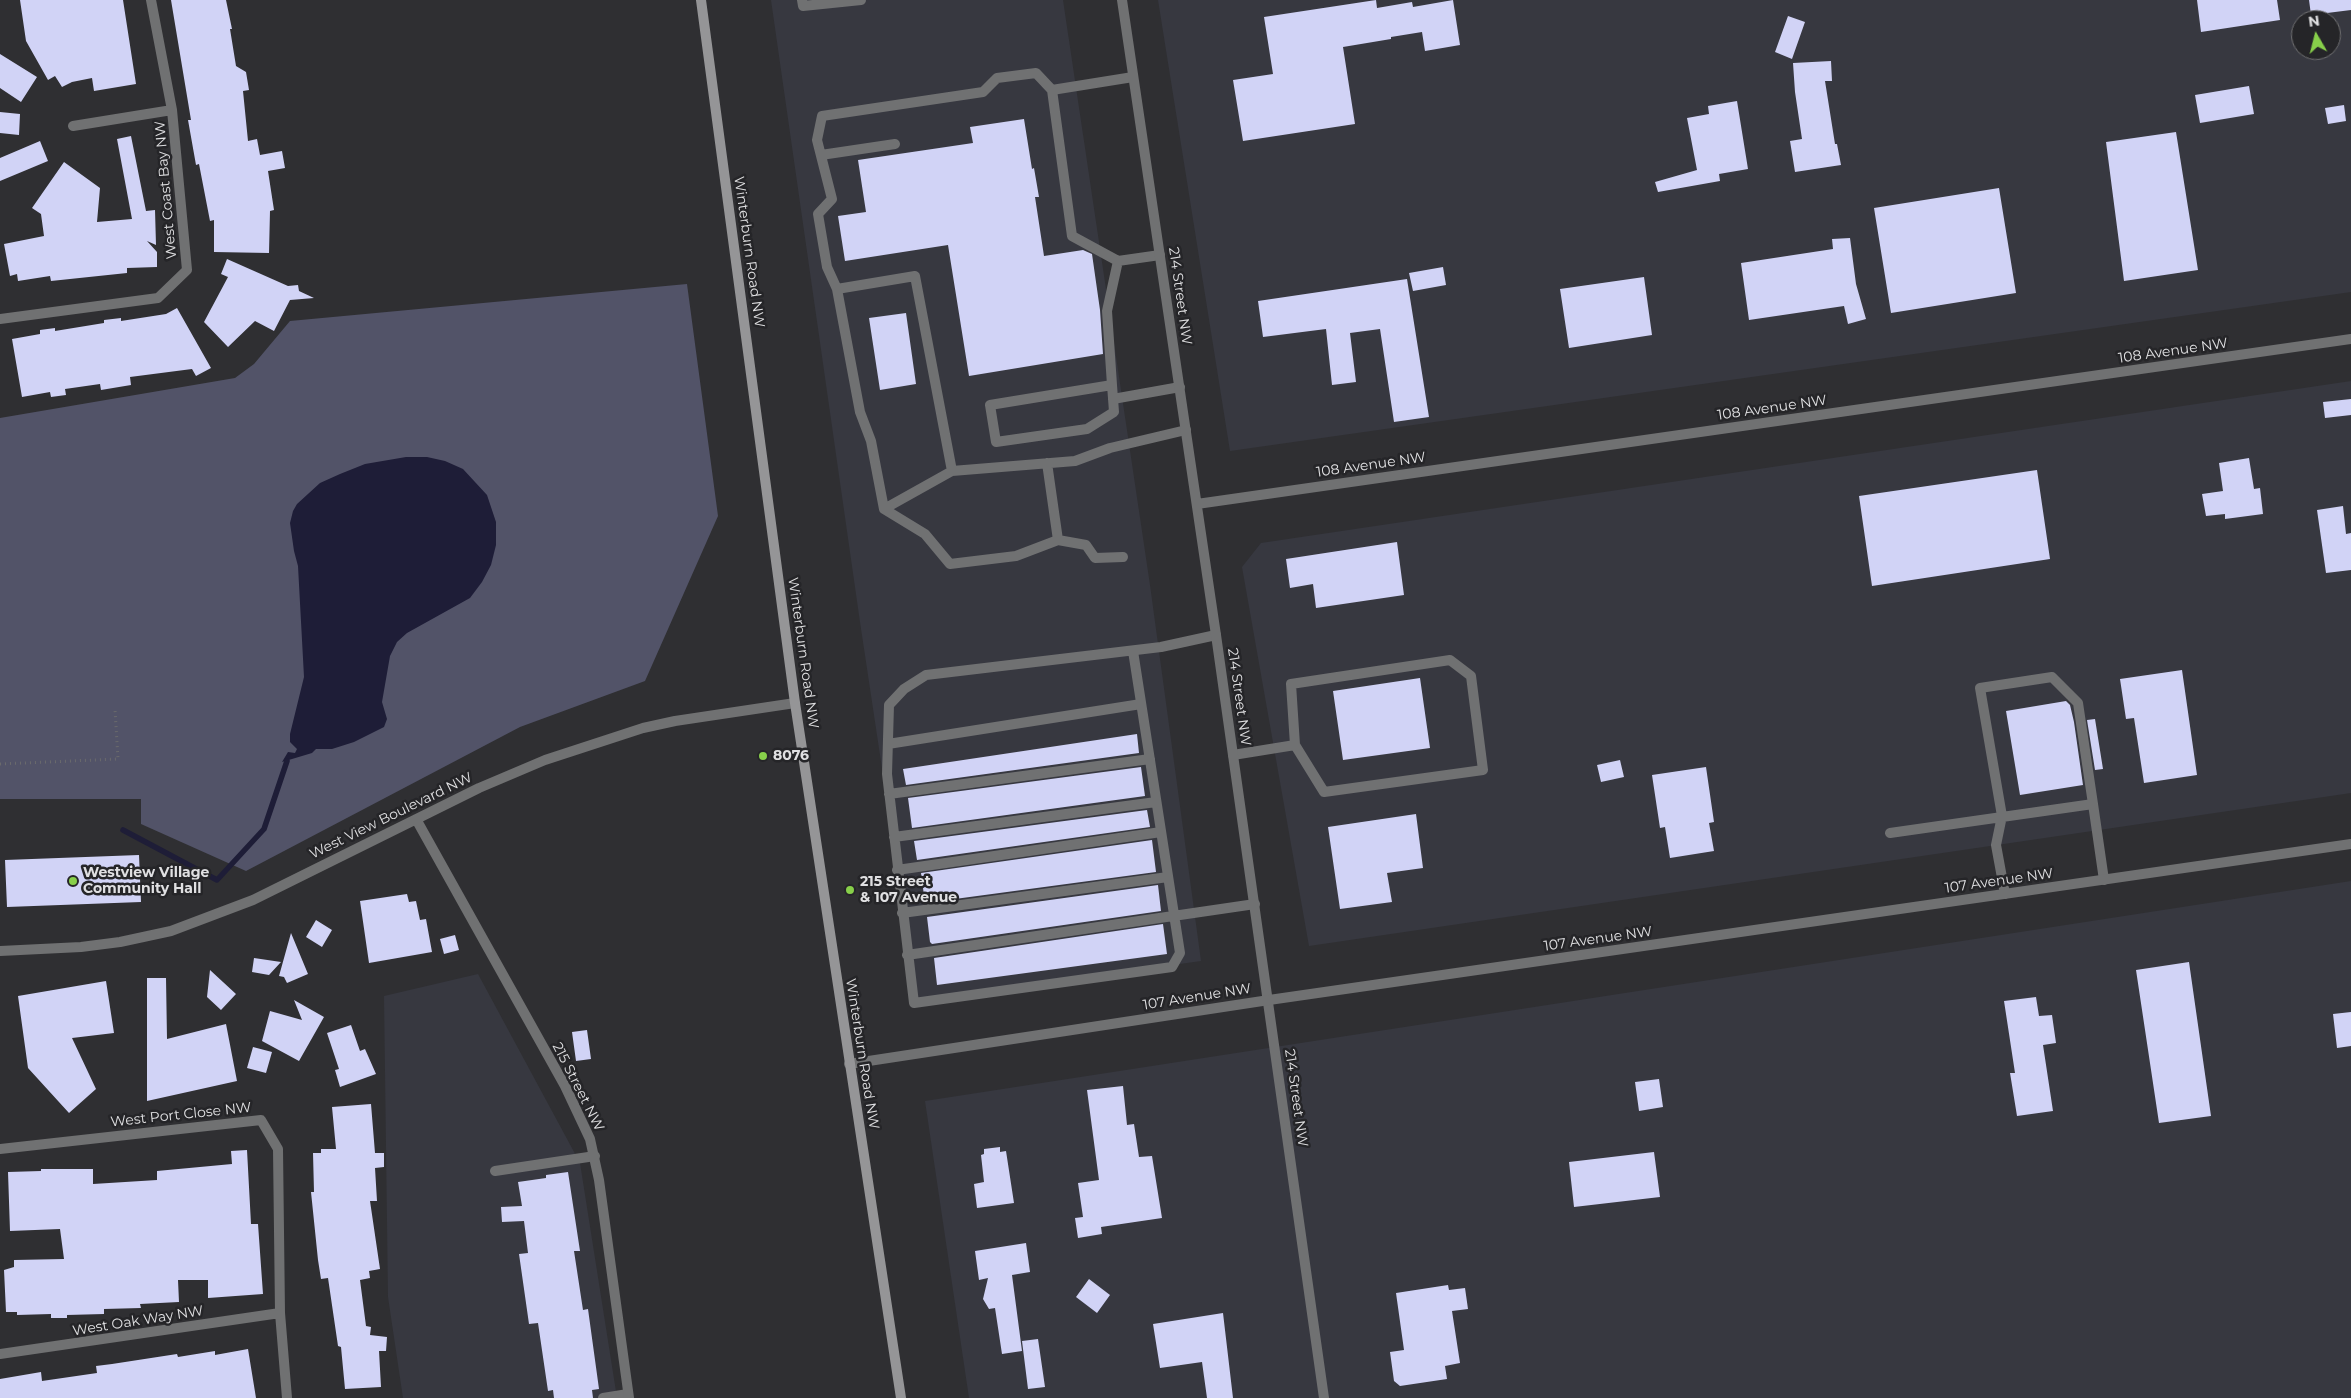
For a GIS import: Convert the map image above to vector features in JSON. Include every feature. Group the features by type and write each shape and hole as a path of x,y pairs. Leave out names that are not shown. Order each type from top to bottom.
{"main road":[{"name":"Winterburn Road NW","path":"701,0 795,703 901,1398"}],"street":[{"name":"West Coast Bay NW","path":"0,319 158,298 187,270 172,110 151,0"},
{"path":"802,0 803,6 861,0"},
{"name":"214 Street NW","path":"1122,0 1234,754 1324,1398"},
{"path":"1123,557 1095,558 1086,544 1058,540 1016,556 950,564 925,534 884,509 871,442 860,412 837,289 827,267 818,214 832,199 817,140 822,116 983,92 997,78 1036,73 1052,90 1072,236 1118,261 1160,255"},
{"path":"1052,90 1134,77"},
{"path":"74,126 172,110"},
{"path":"821,155 895,144"},
{"path":"1112,385 990,406 996,442 1087,429 1114,412 1107,311 1118,261"},
{"path":"837,289 915,276 952,471"},
{"name":"108 Avenue NW","path":"1197,504 2351,339"},
{"path":"1113,400 1180,387"},
{"path":"884,509 952,471 1075,461 1110,448 1186,430"},
{"path":"1047,463 1058,540"},
{"path":"1133,651 1180,953 1172,967 914,1003 906,955 887,774 889,705 904,689 926,675 1133,651 1216,636"},
{"path":"1450,660 1471,676 1483,770 1324,792 1295,745 1290,684 1450,660"},
{"path":"2005,894 1996,845 2002,816 1980,688 2052,677 2078,704 2104,880"},
{"name":"West View Boulevard NW","path":"0,950 110,944 171,931 253,900 517,771 602,740 675,721 795,703"},
{"path":"888,744 1141,704"},
{"path":"1234,754 1295,745"},
{"path":"889,794 1150,759"},
{"path":"894,837 1156,802"},
{"path":"1890,833 2093,804"},
{"name":"215 Street NW","path":"416,819 565,1086 582,1120 595,1156 629,1396"},
{"path":"897,870 1161,832"},
{"name":"107 Avenue NW","path":"849,1064 1269,1000 2351,844"},
{"path":"902,913 1168,877"},
{"path":"906,955 1174,918 1255,904"},
{"name":"West Port Close NW","path":"0,1149 261,1120 278,1149 280,1313 287,1398"},
{"path":"495,1171 595,1156"},
{"name":"West Oak Way NW","path":"0,1354 280,1313"},
{"path":"603,1398 629,1396"}],"path":[{"path":"0,764 118,759 115,710"}],"shaded area":[{"path":"771,0 1063,0 1150,585 1201,961 917,1001 860,622"},
{"path":"1158,0 2351,0 2351,292 1230,451"},
{"path":"687,284 718,516 645,681 520,727 246,871 141,824 141,799 0,799 0,418 235,378 254,364 290,321"},
{"path":"2351,381 2351,793 1309,946 1242,567 1261,543"},
{"path":"406,457 427,457 445,461 463,469 487,495 496,522 496,545 491,565 482,582 470,598 407,633 397,642 390,656 382,702 387,719 384,727 354,742 332,749 316,749 312,753 282,762 288,752 295,753 297,749 290,742 290,734 304,677 298,566 290,523 293,511 297,504 320,483 365,464"},
{"path":"2351,881 2351,1398 969,1398 925,1101"},
{"path":"478,974 580,1163 617,1398 403,1398 388,1297 384,996"}],"building":[{"path":"20,0 123,0 136,84 94,91 92,78 72,82 62,87 55,76 48,80 26,41"},
{"path":"171,0 226,0 232,29 230,29 236,66 246,72 249,90 243,91 248,141 257,139 260,155 282,151 285,168 268,171 274,210 270,211 269,253 214,252 214,220 210,221 199,164 196,165 188,120 191,120"},
{"path":"1376,0 1377,8 1412,2 1413,7 1453,0 1460,45 1425,51 1422,32 1343,47 1355,124 1243,141 1233,80 1273,74 1264,17"},
{"path":"2197,0 2277,0 2280,20 2201,32"},
{"path":"2309,0 2351,0 2351,10 2310,10"},
{"path":"1788,16 1805,22 1792,59 1775,52"},
{"path":"0,54 37,77 21,102 0,88"},
{"path":"1831,61 1832,81 1825,81 1835,144 1837,144 1841,165 1795,172 1790,141 1802,139 1793,63"},
{"path":"2249,86 2254,114 2200,123 2195,95"},
{"path":"1737,101 1748,169 1719,174 1720,181 1658,192 1655,182 1697,170 1687,118 1709,114 1708,106"},
{"path":"2344,105 2346,121 2328,124 2325,108"},
{"path":"0,112 20,114 19,135 0,133"},
{"path":"1024,119 1032,169 1034,168 1039,197 1035,197 1044,256 1083,250 1092,254 1100,310 1103,354 969,376 948,245 845,261 838,216 866,212 858,160 973,143 970,127"},
{"path":"2176,132 2198,270 2124,281 2106,142"},
{"path":"131,136 146,211 155,210 156,245 147,241 157,252 157,267 127,268 127,273 51,281 50,276 18,281 17,274 10,276 4,244 44,236 41,214 32,208 64,162 100,188 97,222 132,219 117,139"},
{"path":"40,141 48,161 0,181 0,158"},
{"path":"1999,188 2016,293 1891,313 1874,208"},
{"path":"1850,238 1856,284 1866,319 1848,324 1844,306 1749,320 1741,263 1833,249 1832,239"},
{"path":"227,259 288,286 298,285 299,291 314,298 290,300 274,331 255,321 228,347 204,322 228,277 221,274"},
{"path":"1443,267 1446,285 1413,291 1409,273"},
{"path":"1644,277 1652,335 1569,348 1560,289"},
{"path":"1407,279 1429,417 1394,422 1380,329 1350,333 1356,382 1332,385 1326,329 1263,337 1258,301"},
{"path":"177,308 211,368 196,376 192,369 130,377 131,385 101,390 100,384 65,389 66,395 51,397 50,392 22,397 12,339 40,334 40,330 55,328 55,331 104,323 104,320 121,318 121,321 166,314"},
{"path":"906,313 916,384 880,390 869,318"},
{"path":"2351,399 2351,415 2325,418 2323,402"},
{"path":"2249,458 2254,489 2260,488 2263,514 2225,519 2225,514 2206,516 2202,494 2223,491 2219,463"},
{"path":"2037,470 2050,559 1872,586 1859,496"},
{"path":"2343,506 2346,534 2351,533 2351,570 2326,573 2317,510"},
{"path":"1397,542 1404,595 1316,608 1313,584 1290,588 1286,559"},
{"path":"2182,670 2197,775 2144,783 2134,718 2126,719 2120,679"},
{"path":"1420,678 1430,748 1343,760 1333,691"},
{"path":"2066,701 2070,705 2074,722 2083,785 2020,795 2006,711"},
{"path":"2095,719 2103,769 2095,770 2087,720"},
{"path":"1137,734 1139,753 906,785 903,769"},
{"path":"1620,760 1624,777 1601,782 1597,765"},
{"path":"1141,767 1145,796 912,828 908,798"},
{"path":"1706,767 1714,822 1709,823 1714,851 1670,858 1665,827 1660,828 1652,775"},
{"path":"1147,810 1150,827 917,860 914,841"},
{"path":"1416,814 1423,868 1387,873 1392,902 1340,909 1328,827"},
{"path":"1152,840 1156,872 925,903 921,873"},
{"name":"Westview Village Community Hall","path":"139,855 141,902 7,907 5,860"},
{"path":"1158,885 1161,911 932,944 930,942 927,917"},
{"path":"407,894 409,902 416,901 420,920 426,919 432,952 369,963 360,901"},
{"path":"316,920 332,930 322,947 306,937"},
{"path":"1163,924 1167,954 937,985 934,958"},
{"path":"291,933 308,974 287,983 284,977 279,976"},
{"path":"455,935 459,950 444,954 440,939"},
{"path":"254,958 281,962 269,975 252,972"},
{"path":"2189,962 2211,1116 2159,1123 2136,970"},
{"path":"210,970 236,994 221,1010 207,997"},
{"path":"147,978 166,978 167,1039 226,1024 237,1081 147,1101"},
{"path":"106,981 114,1033 72,1038 96,1089 69,1113 28,1068 18,996"},
{"path":"2036,997 2039,1016 2052,1015 2056,1043 2043,1045 2053,1111 2017,1116 2010,1073 2015,1073 2004,1001"},
{"path":"294,1000 324,1017 299,1061 262,1041 270,1011 302,1020"},
{"path":"2351,1012 2351,1046 2337,1048 2333,1014"},
{"path":"351,1025 360,1051 365,1049 376,1074 340,1087 335,1070 339,1069 327,1033"},
{"path":"587,1030 591,1059 576,1061 572,1032"},
{"path":"253,1047 272,1052 266,1073 247,1068"},
{"path":"1659,1079 1663,1107 1639,1111 1635,1082"},
{"path":"1123,1086 1127,1125 1134,1124 1139,1157 1152,1156 1162,1218 1101,1227 1102,1234 1078,1238 1075,1218 1083,1217 1078,1183 1099,1180 1087,1090"},
{"path":"371,1104 375,1153 384,1153 384,1167 375,1168 377,1201 370,1201 380,1269 369,1271 370,1278 360,1280 366,1326 371,1327 370,1335 387,1337 386,1351 379,1351 381,1387 345,1389 341,1347 338,1346 328,1278 321,1279 318,1260 311,1192 314,1192 313,1153 321,1153 321,1149 336,1149 332,1107"},
{"path":"1000,1147 1000,1152 1006,1151 1014,1203 977,1208 974,1184 984,1182 981,1155 984,1154 984,1149"},
{"path":"247,1150 251,1224 258,1224 263,1294 208,1298 208,1280 178,1280 179,1302 140,1304 141,1308 104,1309 104,1314 67,1315 67,1318 51,1318 51,1314 17,1315 17,1312 6,1312 4,1270 14,1267 14,1260 64,1259 60,1229 10,1231 8,1172 41,1171 41,1169 93,1169 93,1184 157,1180 157,1171 232,1164 231,1151"},
{"path":"1654,1152 1660,1197 1574,1207 1569,1162"},
{"path":"568,1172 580,1251 574,1251 583,1310 588,1309 599,1389 592,1390 593,1398 554,1398 553,1390 548,1391 538,1323 529,1324 519,1254 528,1253 524,1221 502,1222 501,1207 522,1206 518,1182 546,1178 546,1175"},
{"path":"1026,1243 1030,1272 1012,1275 1022,1351 1002,1354 995,1308 989,1309 983,1299 988,1278 979,1280 975,1251"},
{"path":"1089,1279 1110,1295 1097,1313 1076,1297"},
{"path":"1448,1285 1449,1290 1465,1288 1468,1309 1452,1311 1460,1363 1445,1366 1447,1379 1400,1386 1394,1381 1390,1352 1404,1350 1396,1293"},
{"path":"1223,1313 1233,1398 1207,1398 1202,1362 1160,1368 1153,1324"},
{"path":"1038,1339 1045,1387 1028,1389 1022,1341"},
{"path":"248,1349 256,1398 0,1398 0,1379 41,1372 42,1381 97,1373 96,1366 177,1354 178,1357 215,1351 215,1355"}],"waterway":[{"path":"123,830 217,880 264,829 287,761"}],"place":[{"name":"8076","path":"763,756"},
{"name":"Westview Village Community Hall","path":"73,881"},
{"name":"215 Street & 107 Avenue","path":"850,890"}]}
